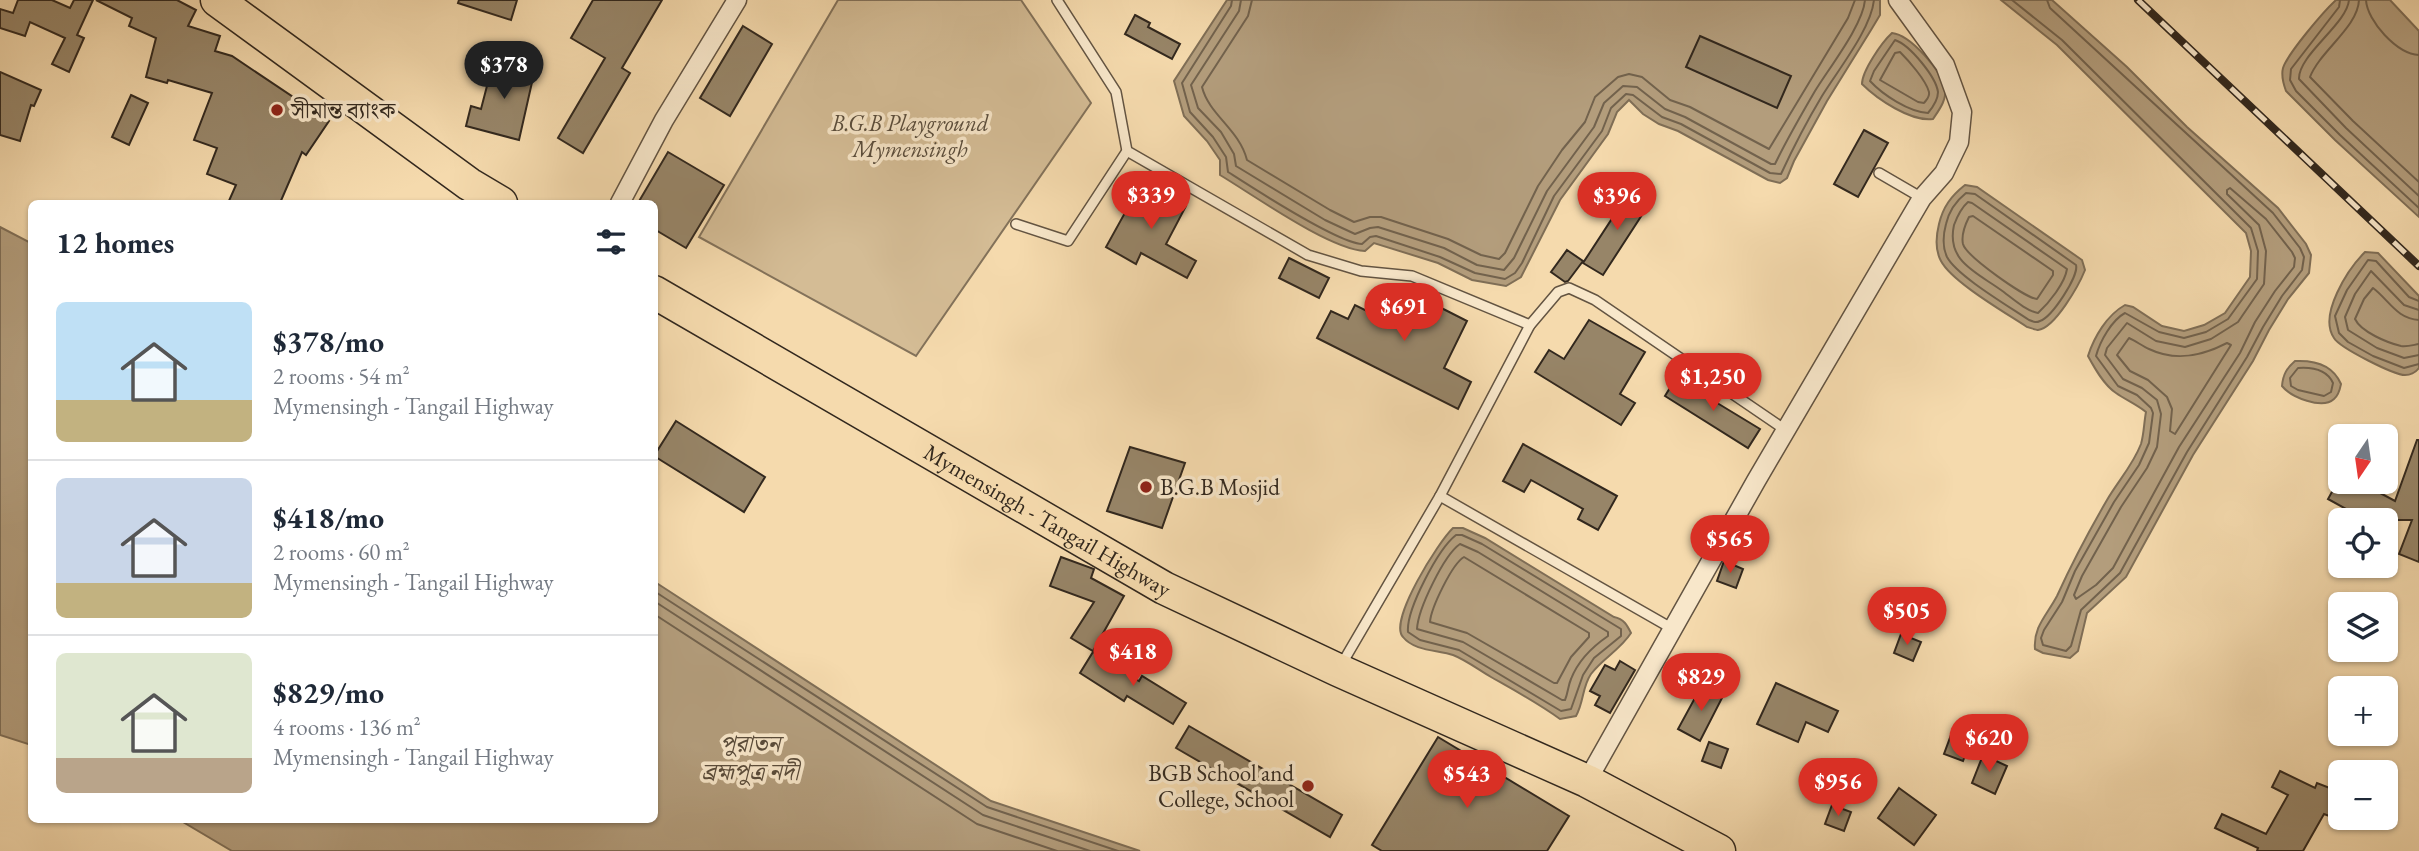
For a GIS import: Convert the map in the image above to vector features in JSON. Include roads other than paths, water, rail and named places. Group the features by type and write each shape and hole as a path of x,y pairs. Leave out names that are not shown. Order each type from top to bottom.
{"highway":[{"path":"217,0 469,184 496,200"},
{"name":"Mymensingh - Tangail Highway","path":"658,294 1164,588 1338,670 1587,781 1719,851"}],"street":[{"path":"622,200 664,120 737,0"},
{"path":"1587,781 1756,481 1922,198 1944,173 1959,142 1962,112 1945,65 1898,0"}],"lane":[{"path":"1016,224 1068,241 1127,151 1116,92 1057,0"},
{"path":"1127,151 1308,255 1361,271 1412,276 1530,325"},
{"path":"1880,173 1922,198"},
{"path":"1338,670 1440,496 1530,325 1559,292 1569,288 1595,300 1787,431"},
{"path":"1440,496 1673,629"}],"water":[{"path":"1227,0 1880,0 1880,15 1827,101 1787,178 1780,183 1768,180 1678,131 1659,124 1643,114 1629,100 1617,112 1608,134 1560,200 1521,277 1506,286 1472,280 1438,263 1374,243 1365,251 1350,248 1313,232 1220,175 1220,160 1184,116 1174,81"},
{"path":"2001,0 2052,0 2278,208 2306,244 2311,255 2309,273 2288,299 2253,361 2193,455 2126,577 2087,613 2078,651 2070,658 2035,649 2036,634 2094,523 2138,452 2146,412 2112,390 2100,376 2088,356 2094,341 2107,321 2125,305 2133,307 2162,326 2184,331 2204,325 2225,313 2250,277 2251,251 2246,233 2057,45"},
{"path":"2336,0 2390,0 2419,31 2419,217 2286,91 2282,74 2286,61 2307,32"},
{"path":"1892,33 1900,35 1916,47 1942,81 1945,97 1933,119 1905,113 1876,96 1862,84 1873,57"},
{"path":"1965,185 1977,187 2082,260 2085,270 2078,285 2059,314 2045,327 2038,330 2027,327 2006,314 1956,278 1941,261 1937,233 1941,218 1948,202"},
{"path":"0,227 28,241 28,744 0,735"},
{"path":"2365,252 2378,253 2419,296 2419,368 2411,374 2390,371 2356,354 2334,338 2330,328 2332,305 2337,293"},
{"path":"2295,361 2323,365 2333,372 2341,384 2336,397 2329,402 2315,403 2286,390 2282,386 2283,378"},
{"path":"1453,528 1463,528 1485,538 1626,625 1631,633 1591,674 1576,716 1560,719 1463,660 1453,655 1419,648 1403,637 1400,628 1403,615 1417,581"},
{"name":"পুরাতন ব্রহ্মপুত্র নদী","path":"658,584 991,801 1140,851 232,851 185,823 658,823"}],"railway":[{"path":"2138,0 2419,266"}],"place":[{"name":"সীমান্ত ব্যাংক","path":"277,110"},
{"name":"B.G.B Mosjid","path":"1146,487"},
{"name":"BGB School and College, School","path":"1308,786"}],"park label":[{"name":"B.G.B Playground Mymensingh","path":"910,136"}]}
